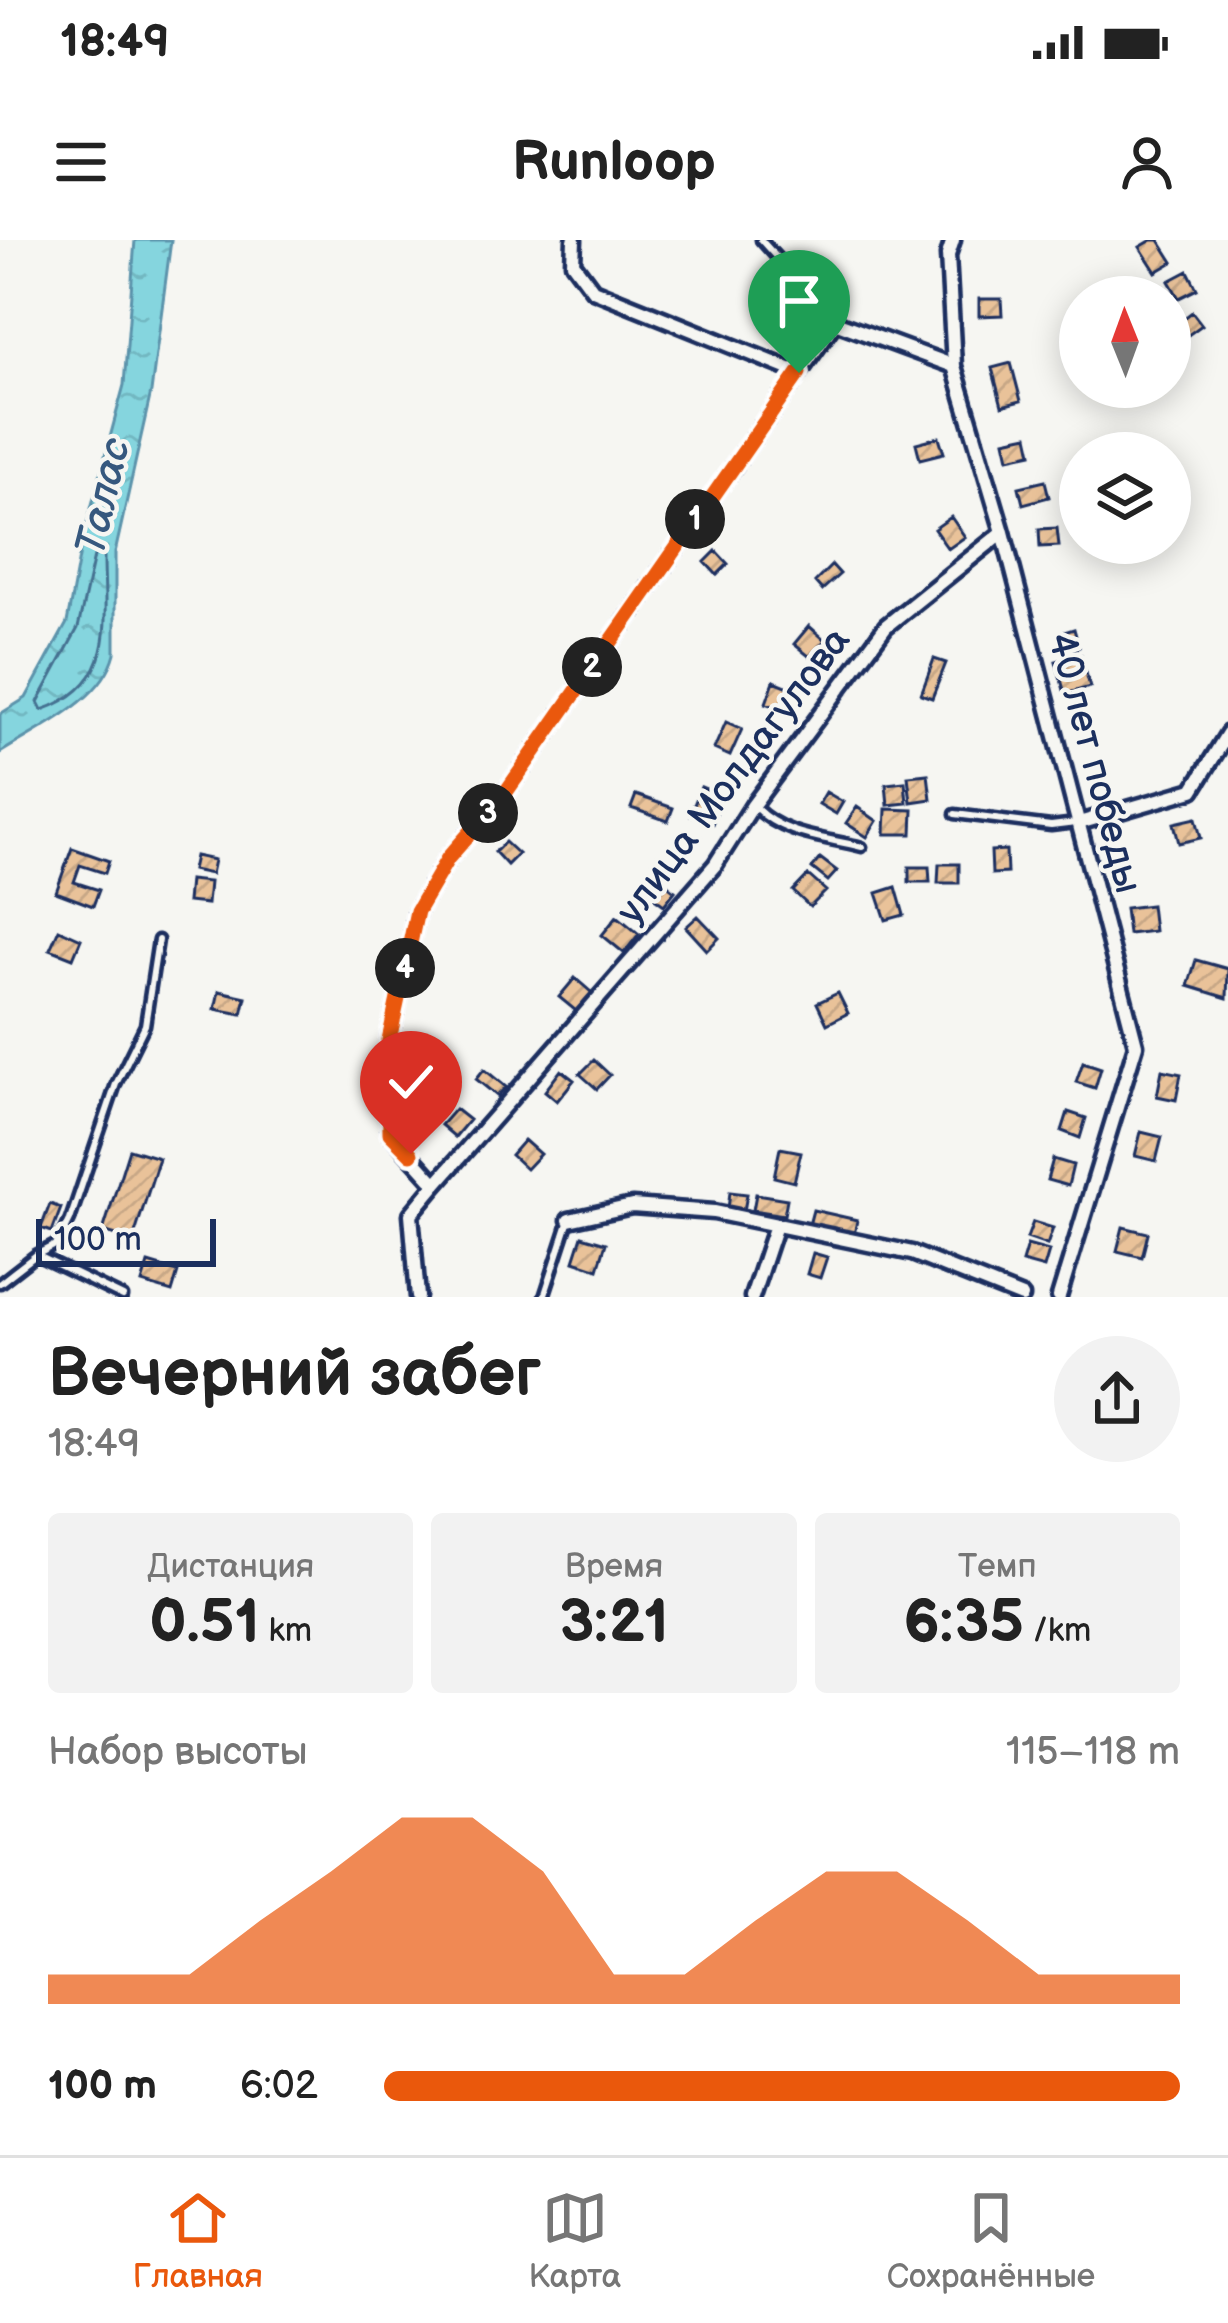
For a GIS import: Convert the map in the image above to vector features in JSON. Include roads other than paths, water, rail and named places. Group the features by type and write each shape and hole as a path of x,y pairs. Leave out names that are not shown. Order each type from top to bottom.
{"street":[{"path":"574,240 574,263 593,290 799,373"},
{"name":"40 лет победы","path":"953,240 948,255 954,366 1004,532 1136,1045 1059,1297"},
{"path":"436,1184 390,1133 389,1040 417,911 448,858 506,792 835,322 954,366"},
{"name":"улица Молдагулова","path":"418,1297 411,1214 715,865 753,805 886,626 1004,532"},
{"path":"1079,823 1193,790 1228,734"},
{"path":"569,1220 632,1206 714,1212 912,1253 1022,1297"},
{"path":"752,1297 776,1226"}],"lane":[{"path":"761,240 835,322"},
{"path":"753,805 773,825 862,847"},
{"path":"955,814 1052,826 1079,823"},
{"path":"0,1283 59,1243 70,1220 116,1084 145,1025 158,940"},
{"path":"544,1297 569,1220"},
{"path":"36,1256 123,1297"}],"water":[{"name":"Талас","path":"135,240 171,240 151,392 115,553 115,653 108,670 84,699 0,753 0,714 26,698 67,623 81,546 124,385"}]}
